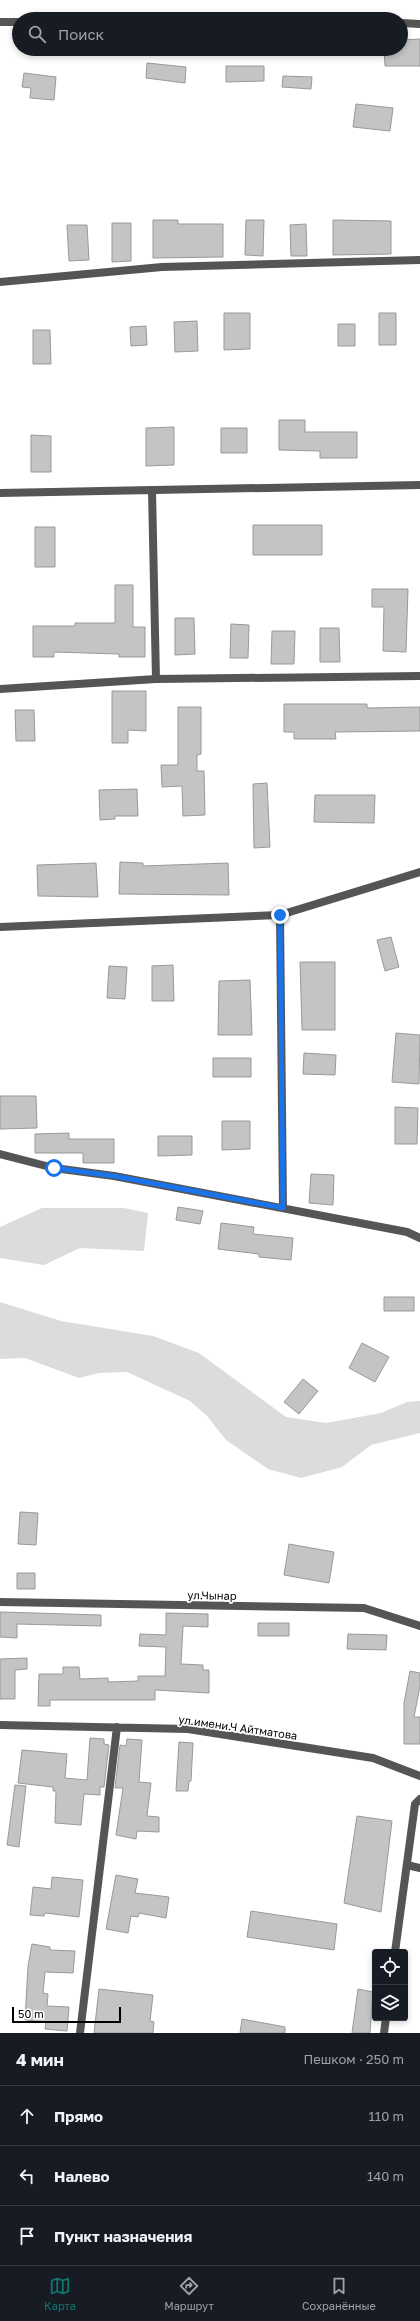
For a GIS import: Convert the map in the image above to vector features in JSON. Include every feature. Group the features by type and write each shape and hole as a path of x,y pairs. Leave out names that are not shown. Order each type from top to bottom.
{"street":[{"path":"0,22 12,22"},
{"path":"408,23 420,24"},
{"path":"0,282 162,267 420,260"},
{"path":"0,493 420,485"},
{"path":"152,490 156,679"},
{"path":"0,689 156,679 420,676"},
{"path":"0,927 280,915 420,872"},
{"path":"280,915 283,1208"},
{"path":"0,1154 54,1168 114,1176 407,1232 420,1238"},
{"name":"ул.Чынар","path":"0,1602 364,1608 420,1626"},
{"name":"ул.имени.Ч Айтматова","path":"0,1725 188,1729 373,1758 420,1776"},
{"path":"80,2033 117,1727"},
{"path":"395,1949 414,1804 420,1799"},
{"path":"406,1865 420,1868"},
{"path":"384,2033 386,2021"}],"shaded area":[{"path":"42,1208 124,1208 148,1213 144,1251 80,1248 44,1265 0,1258 0,1227"},
{"path":"0,1302 61,1321 153,1336 199,1353 286,1417 326,1423 381,1413 407,1402 420,1401 420,1433 371,1445 342,1467 301,1478 268,1469 226,1440 207,1416 190,1401 127,1372 99,1373 79,1378 25,1358 0,1359"}],"building":[{"path":"420,39 420,66 385,66 384,56 408,56 408,40"},
{"path":"147,63 186,67 185,83 146,78"},
{"path":"226,66 264,66 264,81 226,82"},
{"path":"24,73 56,77 54,100 30,98 31,88 22,87"},
{"path":"283,76 312,77 311,89 282,87"},
{"path":"356,104 393,108 390,131 353,127"},
{"path":"153,220 178,220 178,224 223,224 223,257 153,258"},
{"path":"246,220 264,220 263,256 245,255"},
{"path":"333,220 391,221 391,254 333,255"},
{"path":"112,223 131,223 131,261 112,262"},
{"path":"306,224 307,256 291,256 290,225"},
{"path":"67,225 87,225 89,260 69,261"},
{"path":"224,313 250,313 250,349 224,350"},
{"path":"379,313 396,313 396,345 379,345"},
{"path":"197,321 198,351 175,352 174,322"},
{"path":"338,324 355,324 355,346 338,346"},
{"path":"146,326 147,345 131,346 130,327"},
{"path":"33,330 50,330 51,364 33,364"},
{"path":"279,420 305,420 305,432 357,432 357,458 320,458 320,451 279,450"},
{"path":"174,427 174,465 146,466 146,428"},
{"path":"221,428 247,428 247,453 221,453"},
{"path":"31,435 51,436 51,472 31,472"},
{"path":"253,525 322,525 322,555 253,555"},
{"path":"35,527 55,527 55,567 35,567"},
{"path":"115,585 133,585 133,627 145,627 145,657 119,657 119,654 54,652 54,657 33,657 33,626 75,626 75,623 115,623"},
{"path":"372,589 408,589 406,652 383,651 384,607 372,607"},
{"path":"175,618 194,618 195,654 175,655"},
{"path":"231,624 249,625 248,658 230,658"},
{"path":"320,628 339,628 340,662 320,662"},
{"path":"272,631 295,631 294,664 271,664"},
{"path":"112,691 146,691 146,731 128,730 128,743 112,743"},
{"path":"284,704 367,704 367,708 420,707 420,731 335,732 336,739 294,739 294,732 284,732"},
{"path":"178,707 201,707 201,754 197,755 197,771 204,771 205,815 183,816 182,786 162,787 161,765 178,765"},
{"path":"15,710 34,710 35,741 16,741"},
{"path":"267,783 270,847 254,848 253,784"},
{"path":"137,789 138,816 115,816 115,819 100,820 99,790"},
{"path":"315,795 375,795 374,823 314,822"},
{"path":"120,862 143,863 143,866 228,863 229,895 119,894"},
{"path":"96,863 98,897 38,896 37,865"},
{"path":"391,937 399,967 385,971 377,940"},
{"path":"300,962 335,962 335,1030 302,1030"},
{"path":"173,965 174,1001 152,1001 152,966"},
{"path":"109,966 127,967 125,999 107,998"},
{"path":"250,980 252,1035 218,1035 219,981"},
{"path":"396,1033 420,1035 419,1084 392,1082"},
{"path":"304,1053 336,1055 335,1075 303,1074"},
{"path":"213,1058 251,1058 251,1077 213,1077"},
{"path":"0,1096 36,1096 37,1128 0,1129"},
{"path":"395,1107 418,1108 417,1144 395,1144"},
{"path":"222,1121 250,1121 250,1149 222,1150"},
{"path":"69,1133 69,1139 114,1139 114,1163 83,1163 83,1153 35,1153 35,1134"},
{"path":"158,1136 192,1136 192,1155 158,1156"},
{"path":"311,1174 334,1175 333,1205 309,1203"},
{"path":"178,1207 203,1211 200,1224 176,1220"},
{"path":"221,1223 254,1227 253,1234 293,1238 291,1260 259,1257 259,1254 218,1249"},
{"path":"384,1297 414,1297 414,1311 384,1311"},
{"path":"362,1343 389,1357 375,1382 349,1368"},
{"path":"303,1379 318,1391 299,1414 284,1402"},
{"path":"20,1512 38,1513 36,1545 18,1544"},
{"path":"289,1544 334,1552 329,1583 284,1575"},
{"path":"17,1573 35,1573 35,1589 17,1589"},
{"path":"0,1612 101,1615 101,1626 17,1624 17,1638 0,1637"},
{"path":"166,1613 208,1614 208,1627 183,1626 181,1664 203,1665 203,1670 209,1670 209,1693 155,1690 155,1700 50,1700 50,1706 38,1706 39,1674 63,1674 63,1667 79,1667 80,1679 108,1678 108,1682 138,1681 138,1676 165,1676 166,1647 139,1646 140,1634 166,1635"},
{"path":"258,1623 289,1623 289,1636 258,1636"},
{"path":"348,1634 387,1635 386,1650 347,1649"},
{"path":"27,1658 27,1669 15,1670 15,1699 0,1699 0,1659"},
{"path":"410,1671 420,1673 420,1686 414,1717 420,1717 420,1744 404,1744 404,1703"},
{"path":"90,1738 104,1739 104,1744 109,1745 104,1787 100,1787 100,1795 84,1794 81,1825 55,1823 56,1791 53,1791 53,1787 18,1783 22,1750 67,1754 65,1778 87,1780"},
{"path":"127,1739 142,1740 139,1782 151,1783 147,1816 159,1817 159,1832 137,1831 136,1839 116,1835 123,1788 115,1788 120,1745 126,1746"},
{"path":"179,1742 193,1743 191,1781 189,1781 188,1791 176,1791"},
{"path":"15,1785 26,1786 19,1847 7,1845"},
{"path":"357,1816 392,1821 381,1912 344,1903"},
{"path":"116,1875 138,1879 135,1893 169,1897 166,1918 139,1913 138,1917 131,1916 128,1933 106,1929"},
{"path":"52,1877 83,1880 79,1917 45,1913 44,1916 30,1915 33,1887 51,1889"},
{"path":"251,1911 337,1924 334,1950 247,1937"},
{"path":"32,1944 50,1947 50,1950 75,1951 73,1973 45,1972 43,1993 48,1994 47,2006 69,2007 67,2031 45,2029 46,2022 25,2020 28,1966"},
{"path":"99,1989 153,1995 150,2021 154,2022 153,2033 94,2033"},
{"path":"358,1989 372,1992 370,2033 352,2033"},
{"path":"242,2019 285,2027 285,2033 240,2033"}],"route":[{"path":"54,1168 114,1176 283,1208 280,915"}]}
